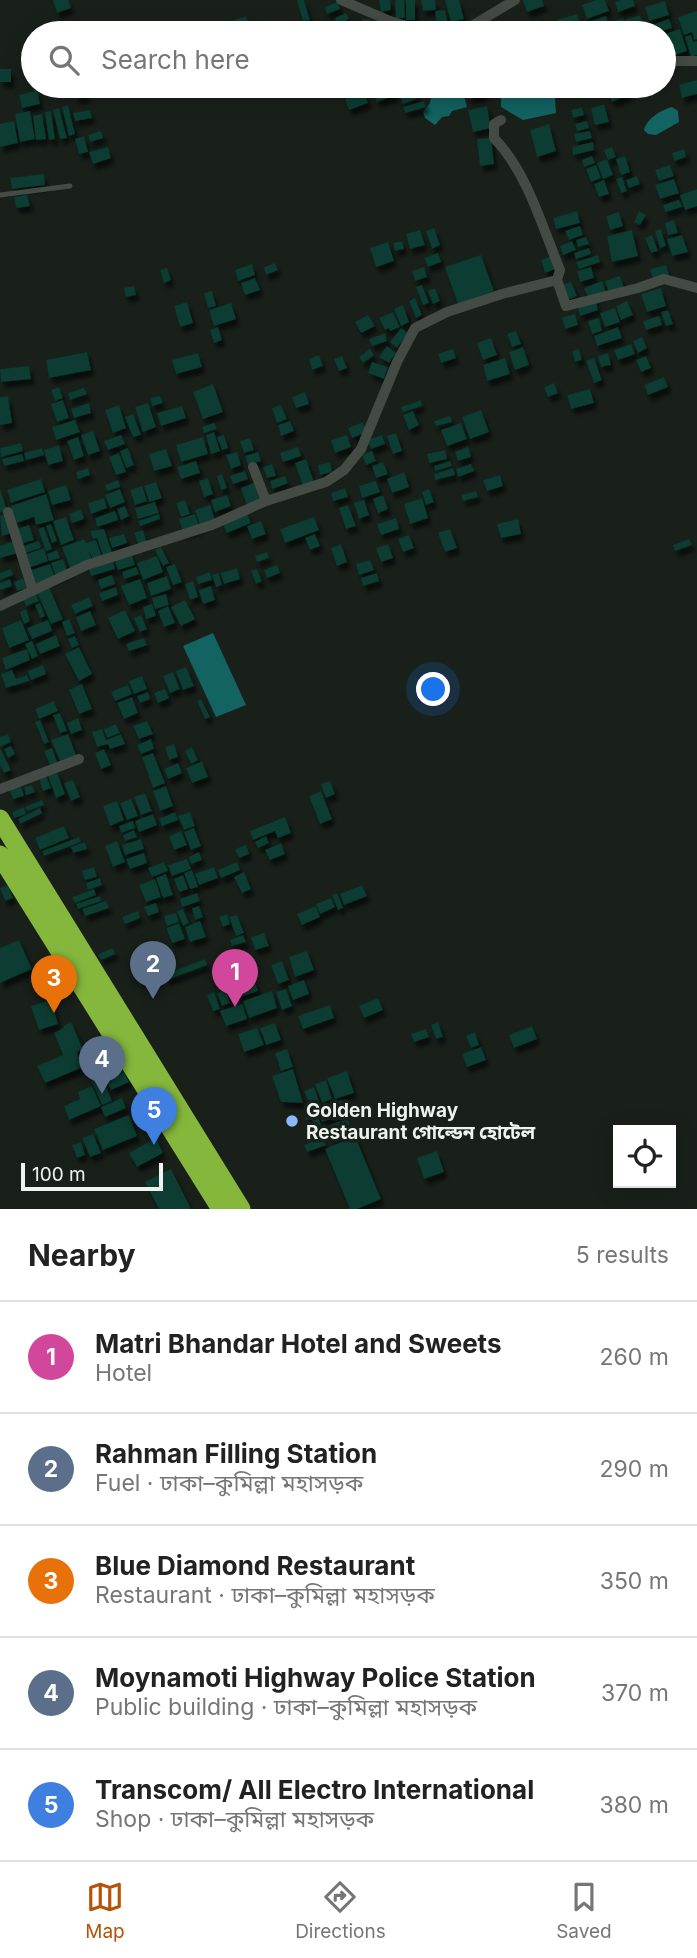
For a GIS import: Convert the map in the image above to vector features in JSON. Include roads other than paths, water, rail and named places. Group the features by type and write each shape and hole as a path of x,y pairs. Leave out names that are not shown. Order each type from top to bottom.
{"highway":[{"path":"0,819 241,1209"},
{"path":"0,855 221,1209"}],"street":[{"path":"341,0 390,21"},
{"path":"480,21 515,0"},
{"path":"676,63 697,61"},
{"path":"501,120 494,124 494,138 507,152 532,201 560,270 557,280 566,306 664,279 697,288"},
{"path":"0,606 87,565 212,525 266,501 326,482 344,470 361,449 397,362 415,328 447,312 557,280"},
{"path":"253,467 266,501"},
{"path":"8,512 33,591"},
{"path":"0,789 79,759"}],"lane":[{"path":"0,195 70,186"}],"water":[{"path":"431,98 464,98 467,107 452,111 435,125 425,118 423,112"},
{"path":"501,98 555,98 556,113 523,120 501,107"},
{"path":"672,107 678,111 679,122 656,135 648,134 644,130 655,115"},
{"path":"213,633 246,705 216,717 183,646"}],"place":[{"name":"Rahman Filling Station","path":"153,999"},
{"name":"Matri Bhandar Hotel and Sweets","path":"235,1007"},
{"name":"Blue Diamond Restaurant","path":"54,1013"},
{"name":"Moynamoti Highway Police Station","path":"102,1094"},
{"name":"Golden Highway Restaurant গোল্ডেন হোটেল","path":"292,1121"},
{"name":"Transcom/ All Electro International","path":"154,1145"}]}
